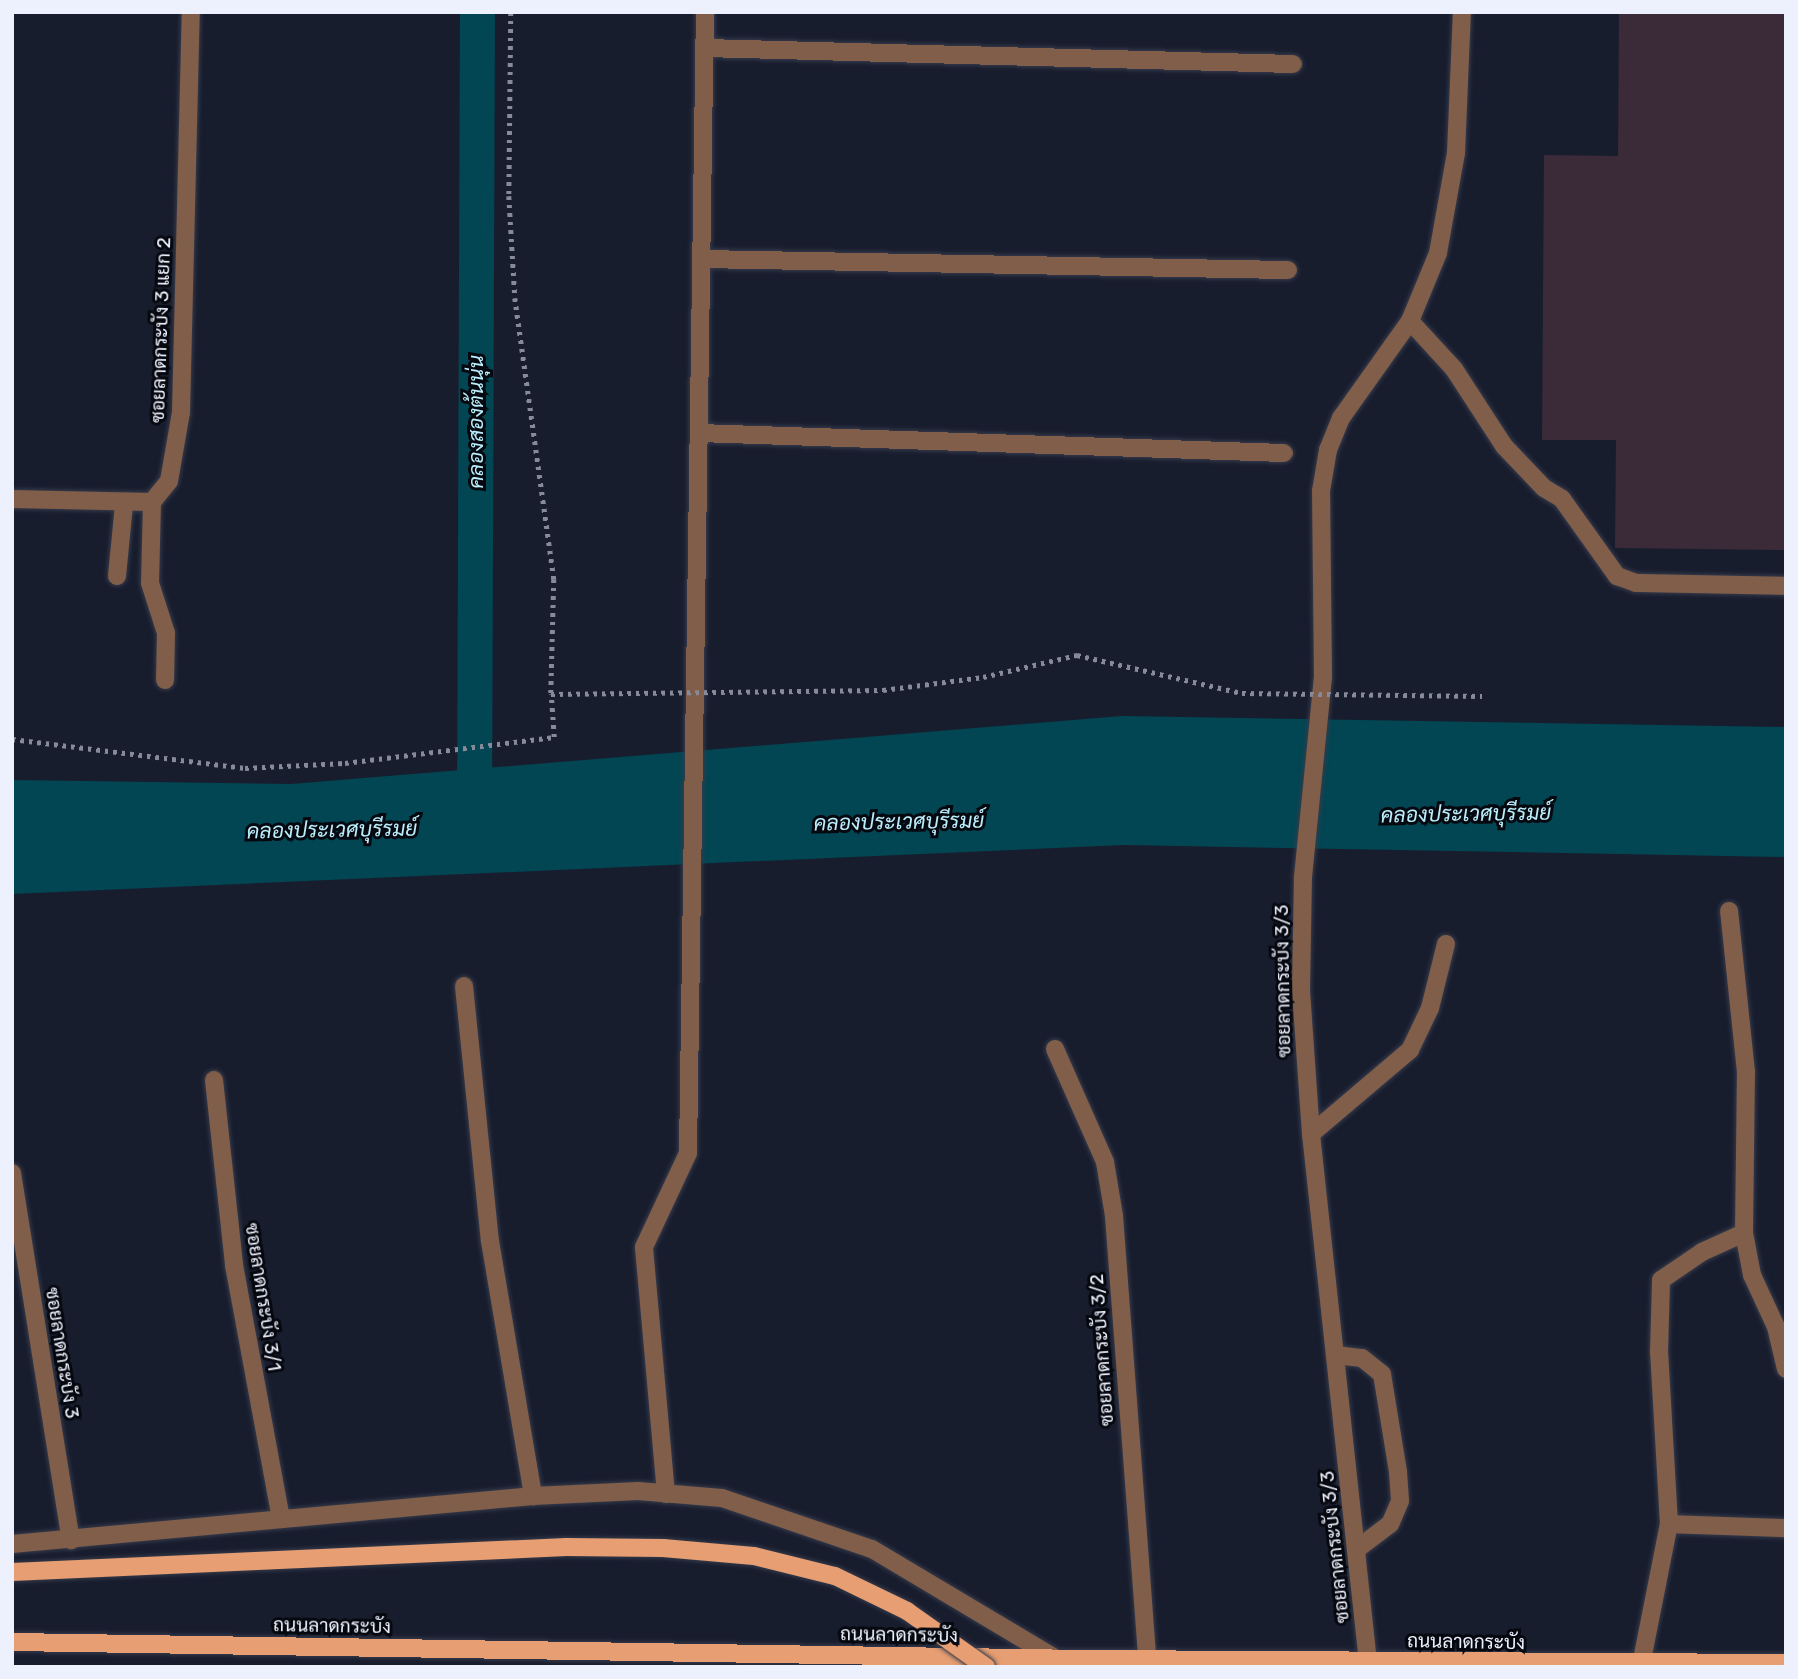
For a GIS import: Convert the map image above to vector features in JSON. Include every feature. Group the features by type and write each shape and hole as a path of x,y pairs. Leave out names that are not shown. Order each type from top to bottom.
{"main road":[{"path":"12,1572 566,1547 663,1548 754,1556 835,1576 907,1611 986,1667"},
{"name":"ถนนลาดกระบัง","path":"12,1642 1055,1658 1082,1663 1147,1659 1641,1665 1786,1663"}],"street":[{"name":"ซอยลาดกระบัง 3 แยก 2","path":"152,502 169,481 181,412 191,12"},
{"path":"666,1494 644,1247 688,1153 705,12"},
{"name":"ซอยลาดกระบัง 3/3","path":"1368,1662 1311,1134 1301,990 1303,877 1323,678 1321,491 1328,450 1360,388 1410,321 1438,253 1456,153 1462,12"},
{"path":"705,48 1293,64"},
{"path":"702,259 1288,270"},
{"path":"1410,321 1454,369 1504,446 1562,499 1617,576 1636,583 1786,586"},
{"path":"699,433 1284,453"},
{"path":"12,499 152,502 150,583 166,633 165,680"},
{"path":"117,576 124,503"},
{"path":"1729,911 1746,1072 1744,1233 1752,1275 1776,1327 1786,1369"},
{"path":"1311,1134 1410,1050 1430,1009 1446,944"},
{"path":"464,986 490,1241 533,1496"},
{"name":"ซอยลาดกระบัง 3/2","path":"1055,1048 1105,1162 1114,1216 1147,1659"},
{"name":"ซอยลาดกระบัง 3/1","path":"214,1080 234,1265 281,1519"},
{"name":"ซอยลาดกระบัง 3","path":"12,1173 71,1540"},
{"path":"1641,1665 1669,1524 1658,1331 1661,1280 1702,1252 1744,1233"},
{"path":"1336,1355 1362,1357 1382,1374 1398,1472 1400,1501 1390,1524 1357,1549"},
{"path":"12,1545 533,1496 666,1494 722,1498 872,1549 1055,1658"},
{"path":"1669,1524 1786,1528"}],"path":[{"path":"12,739 245,768 345,763 554,737 551,694 554,579 515,298 509,196 511,12"},
{"path":"551,694 883,690 983,677 1077,655 1242,692 1482,696"}],"water":[{"name":"คลองประเวศบุรีรมย์","path":"1122,716 1786,727 1786,857 1124,845 12,894 12,780 291,784"}],"building":[{"path":"1619,12 1786,12 1786,550 1615,548 1616,440 1542,440 1544,155 1618,156"}],"waterway":[{"name":"คลองสองต้นนุ่น","path":"474,817 477,12"}]}
